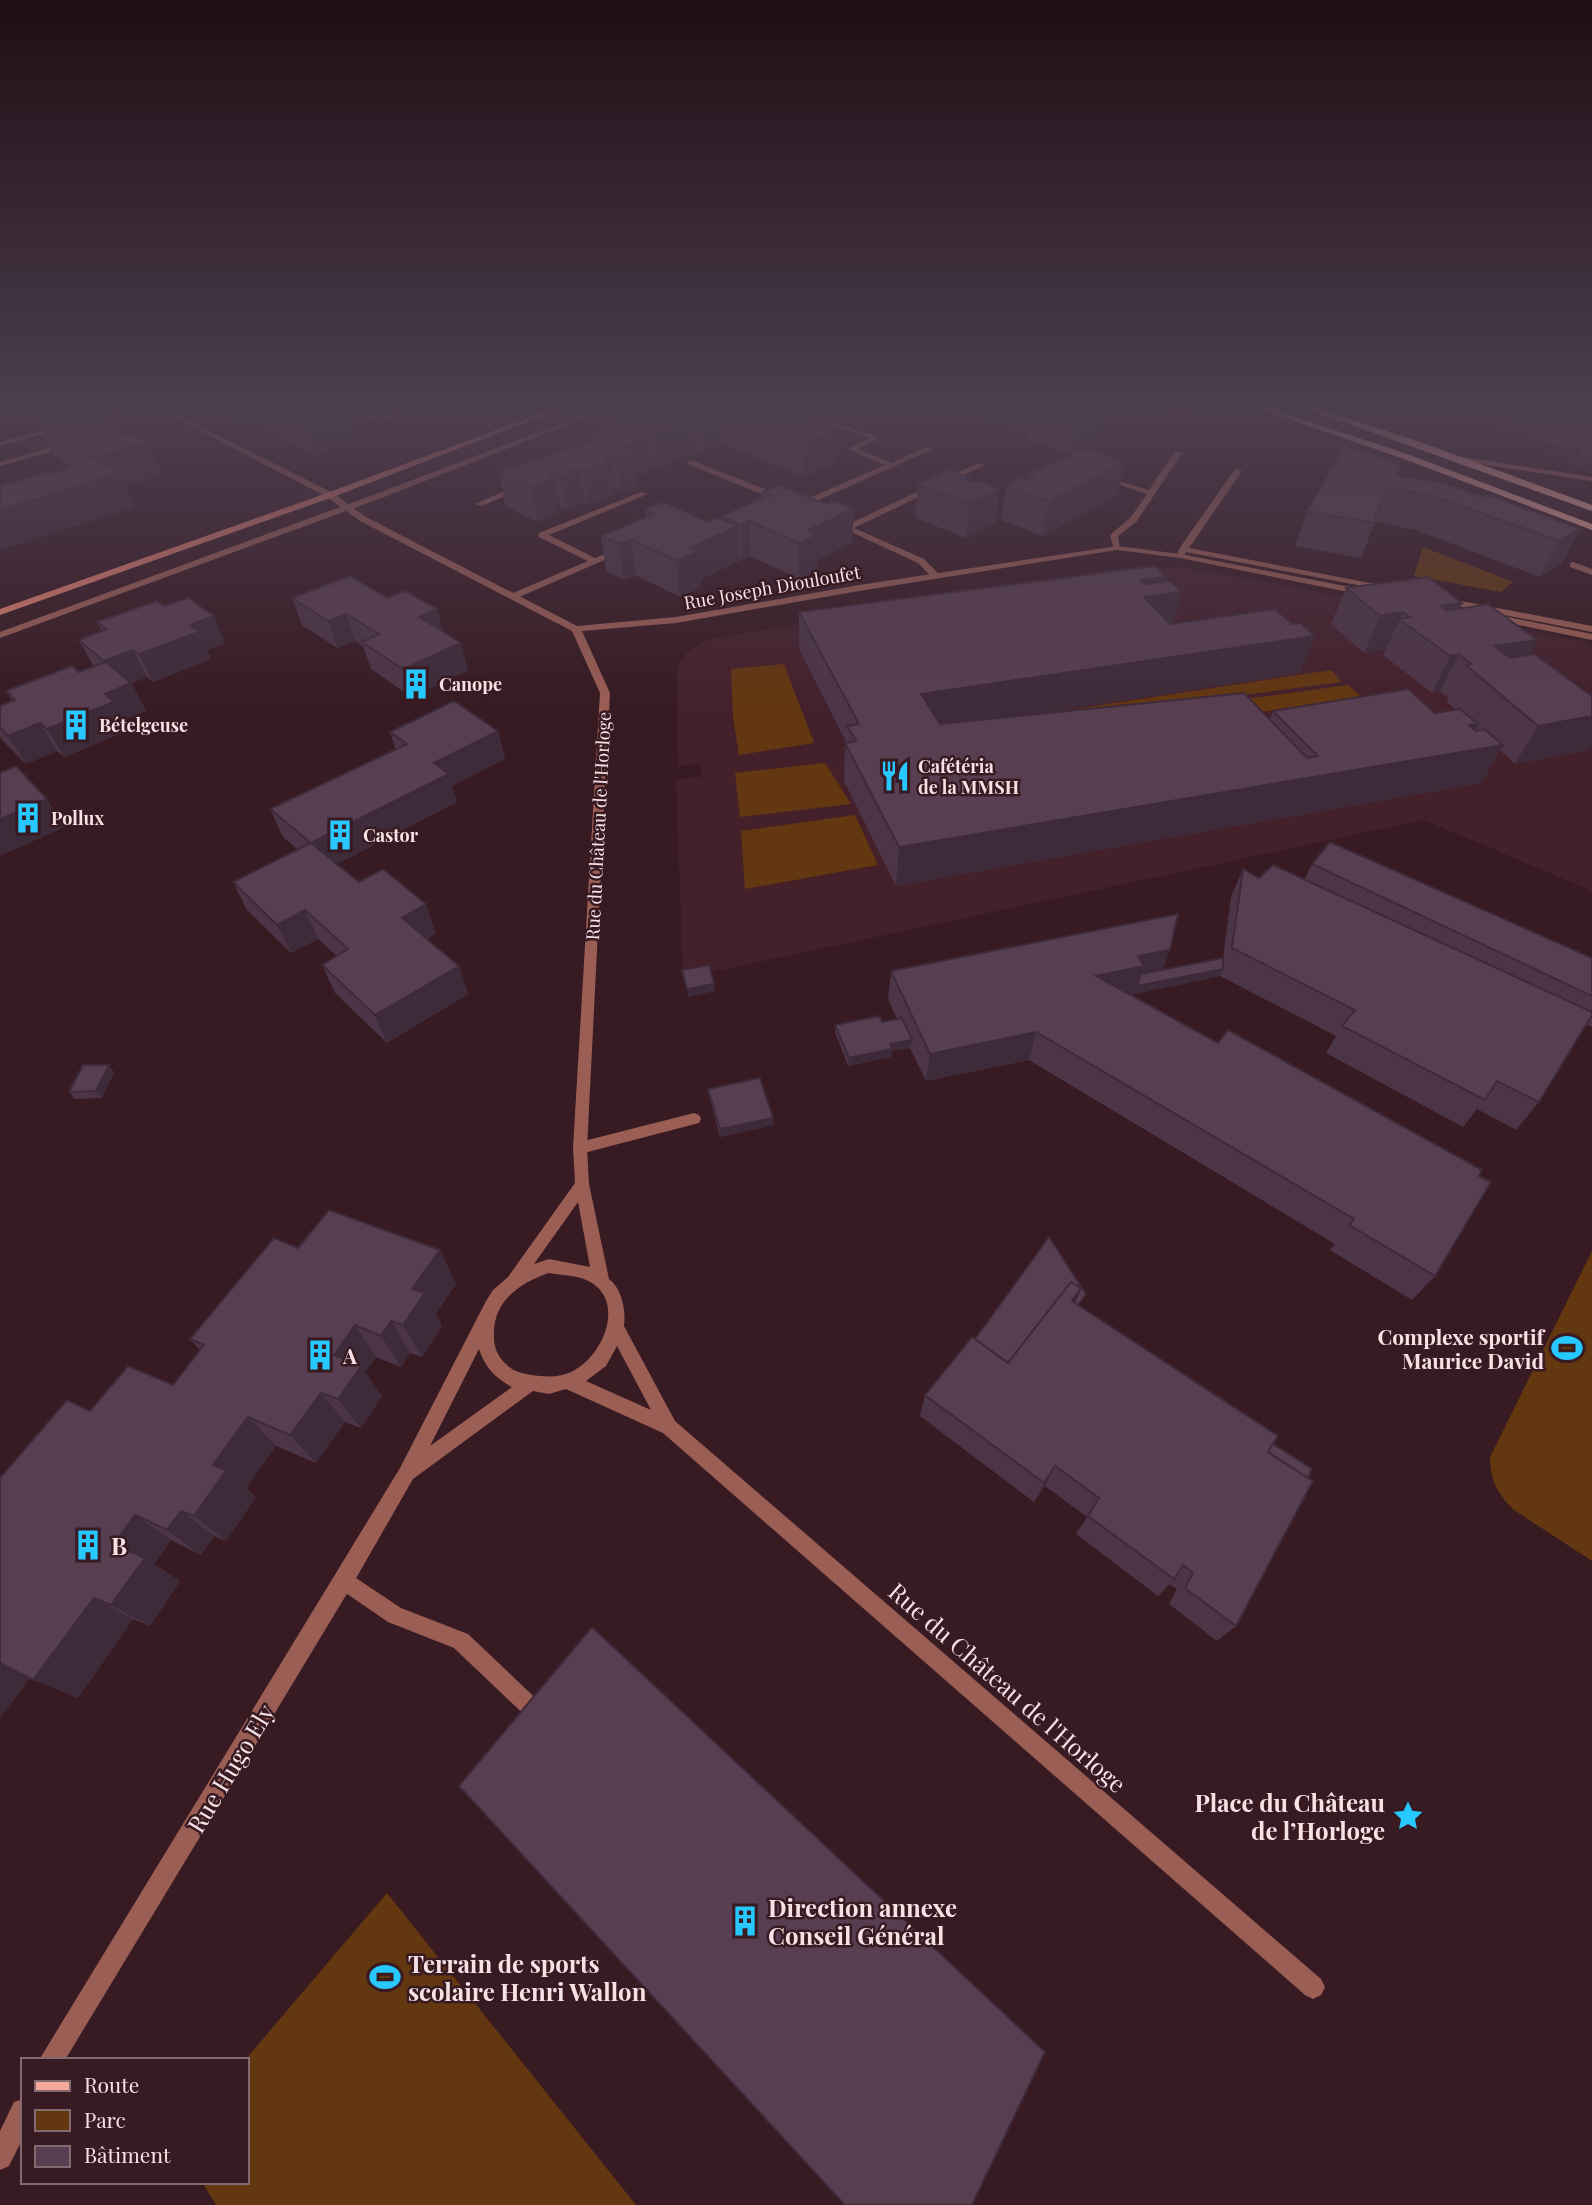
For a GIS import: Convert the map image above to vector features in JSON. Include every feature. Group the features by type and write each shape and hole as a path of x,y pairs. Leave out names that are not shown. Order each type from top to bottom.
{"main road":[{"path":"0,612 296,507"},
{"path":"1539,507 1592,527"}],"street":[{"path":"0,635 348,507"},
{"path":"595,561 541,535 612,507"},
{"path":"799,507 810,511"},
{"path":"847,528 893,507"},
{"path":"1117,548 1114,535 1134,519 1142,507"},
{"path":"1181,553 1213,507"},
{"path":"345,508 576,629"},
{"path":"822,517 921,561 936,576"},
{"path":"516,596 632,545"},
{"name":"Rue Joseph Diouloufet","path":"576,629 676,620 1117,548 1181,553 1390,594"},
{"path":"1573,565 1592,572"},
{"path":"1592,629 1430,601 1592,637"},
{"name":"Rue du Château de l'Horloge","path":"576,629 605,693 580,1148 582,1184 601,1280"},
{"path":"580,1148 694,1119"},
{"path":"513,1282 530,1272 549,1266 568,1266 586,1271 601,1280 613,1293 619,1311 618,1331 612,1346 601,1361 569,1382 549,1386 528,1385 509,1378 495,1366 484,1331 489,1313 499,1296 513,1282 582,1184"},
{"name":"Rue Hugo Ely","path":"52,2058 344,1580 405,1474 489,1313"},
{"name":"Rue du Château de l'Horloge","path":"618,1331 670,1427"},
{"name":"Rue du Château de l'Horloge","path":"569,1382 670,1427 1313,1987"},
{"name":"Rue Hugo Ely","path":"405,1474 528,1385"},
{"path":"344,1580 395,1615 461,1641 540,1716"},
{"path":"0,2157 21,2115"}],"shaded area":[{"path":"1182,567 1582,641 1590,645 1592,891 1424,820 683,978 676,779 702,777 700,764 678,766 677,672 686,653 701,643 716,638 1134,568"}],"green space":[{"path":"1423,547 1513,582 1501,592 1414,576"},
{"path":"784,664 814,743 739,755 733,716 731,669"},
{"path":"1331,670 1342,682 947,734 944,729"},
{"path":"1348,685 1366,701 957,743 954,739"},
{"path":"825,763 851,804 740,817 735,773"},
{"path":"855,815 878,865 745,889 741,831"},
{"name":"Complexe sportif Maurice David","path":"1592,1251 1592,1561 1508,1504 1493,1480 1490,1457"},
{"name":"Terrain de sports scolaire Henri Wallon","path":"387,1893 636,2205 216,2205 203,2184 248,2184 247,2058"}],"building":[{"path":"652,507 674,507 708,522 719,518 738,526 690,548 699,551 677,561 631,539 619,544 601,536 654,514 645,510"},
{"path":"743,507 854,509 808,530 818,535 799,543 749,521 741,525 722,516"},
{"path":"1309,507 1380,507 1374,523 1307,511"},
{"path":"1464,507 1520,507 1580,529 1559,541"},
{"path":"1155,566 1166,577 1141,580 1145,584 1170,581 1182,592 1144,597 1170,624 1275,609 1292,624 1301,623 1315,636 921,694 940,724 1244,693 1307,758 1318,756 1273,711 1408,689 1435,713 1460,709 1478,724 1469,725 1476,731 1484,729 1503,745 899,847 845,743 856,741 847,726 859,724 799,612"},
{"path":"350,576 387,598 405,591 437,609 419,617 461,643 403,669 362,642 379,634 346,614 328,621 292,598"},
{"path":"1428,577 1462,603 1441,606 1447,611 1488,604 1537,640 1494,646 1510,658 1534,654 1592,696 1592,716 1538,726 1466,665 1471,664 1459,654 1450,656 1399,619 1410,617 1403,612 1380,616 1346,588"},
{"path":"188,598 214,616 190,625 199,632 139,654 133,650 104,661 79,640 107,629 97,622 157,601 164,606"},
{"path":"106,662 131,683 105,694 114,702 47,729 40,723 8,736 0,727 0,706 15,700 6,691 72,666 79,672"},
{"path":"454,701 498,731 434,763 449,774 311,843 270,809 407,744 390,732"},
{"path":"16,766 47,799 0,819 0,773"},
{"path":"1330,842 1592,958 1592,996 1312,864"},
{"path":"311,843 359,882 383,869 426,904 402,918 459,966 375,1015 322,965 348,949 305,910 277,925 233,882"},
{"path":"1273,865 1592,1012 1539,1102 1497,1081 1485,1100 1342,1026 1355,1010 1232,948 1243,869 1259,878"},
{"path":"1178,914 1170,950 1138,956 1144,966 1096,976 1218,1043 1228,1030 1482,1170 1479,1176 1491,1182 1435,1276 1349,1225 1354,1219 1036,1032 930,1054 891,971"},
{"path":"1223,958 1223,969 1137,986 1141,974"},
{"path":"709,965 714,984 687,989 682,970"},
{"path":"879,1016 882,1022 902,1018 912,1040 890,1044 892,1049 849,1058 835,1025"},
{"path":"83,1065 109,1065 96,1091 69,1092"},
{"path":"760,1078 773,1118 720,1129 708,1089"},
{"path":"329,1210 440,1250 412,1289 425,1293 403,1325 391,1321 381,1336 355,1325 334,1355 361,1366 338,1399 321,1393 290,1435 248,1417 213,1465 226,1470 194,1516 181,1511 167,1530 135,1515 114,1544 145,1558 111,1605 94,1598 33,1680 0,1663 0,1478 67,1400 90,1411 128,1366 173,1385 204,1345 190,1339 274,1238 298,1248"},
{"path":"1049,1237 1086,1294 1078,1305 1074,1303 1081,1288 1071,1282 1008,1363 975,1339"},
{"path":"1071,1282 1081,1288 1072,1301 1278,1436 1268,1452 1313,1481 1236,1626 1185,1588 1193,1573 1183,1565 1174,1579 1088,1516 1099,1498 1055,1466 1044,1483 925,1395 972,1337 1008,1363"},
{"path":"1273,1444 1312,1469 1308,1478 1268,1452"},
{"name":"Direction annexe Conseil Général","path":"592,1627 1045,2052 972,2205 845,2205 459,1786"}],"place":[{"name":"Canope","path":"416,684"},
{"name":"Bételgeuse","path":"76,725"},
{"name":"Cafétéria de la MMSH","path":"895,776"},
{"name":"Pollux","path":"28,818"},
{"name":"Castor","path":"340,835"},
{"name":"Complexe sportif Maurice David","path":"1567,1348"},
{"name":"A","path":"320,1355"},
{"name":"B","path":"88,1545"},
{"name":"Place du Château de l’Horloge","path":"1408,1816"},
{"name":"Direction annexe Conseil Général","path":"745,1921"},
{"name":"Terrain de sports scolaire Henri Wallon","path":"385,1977"}]}
